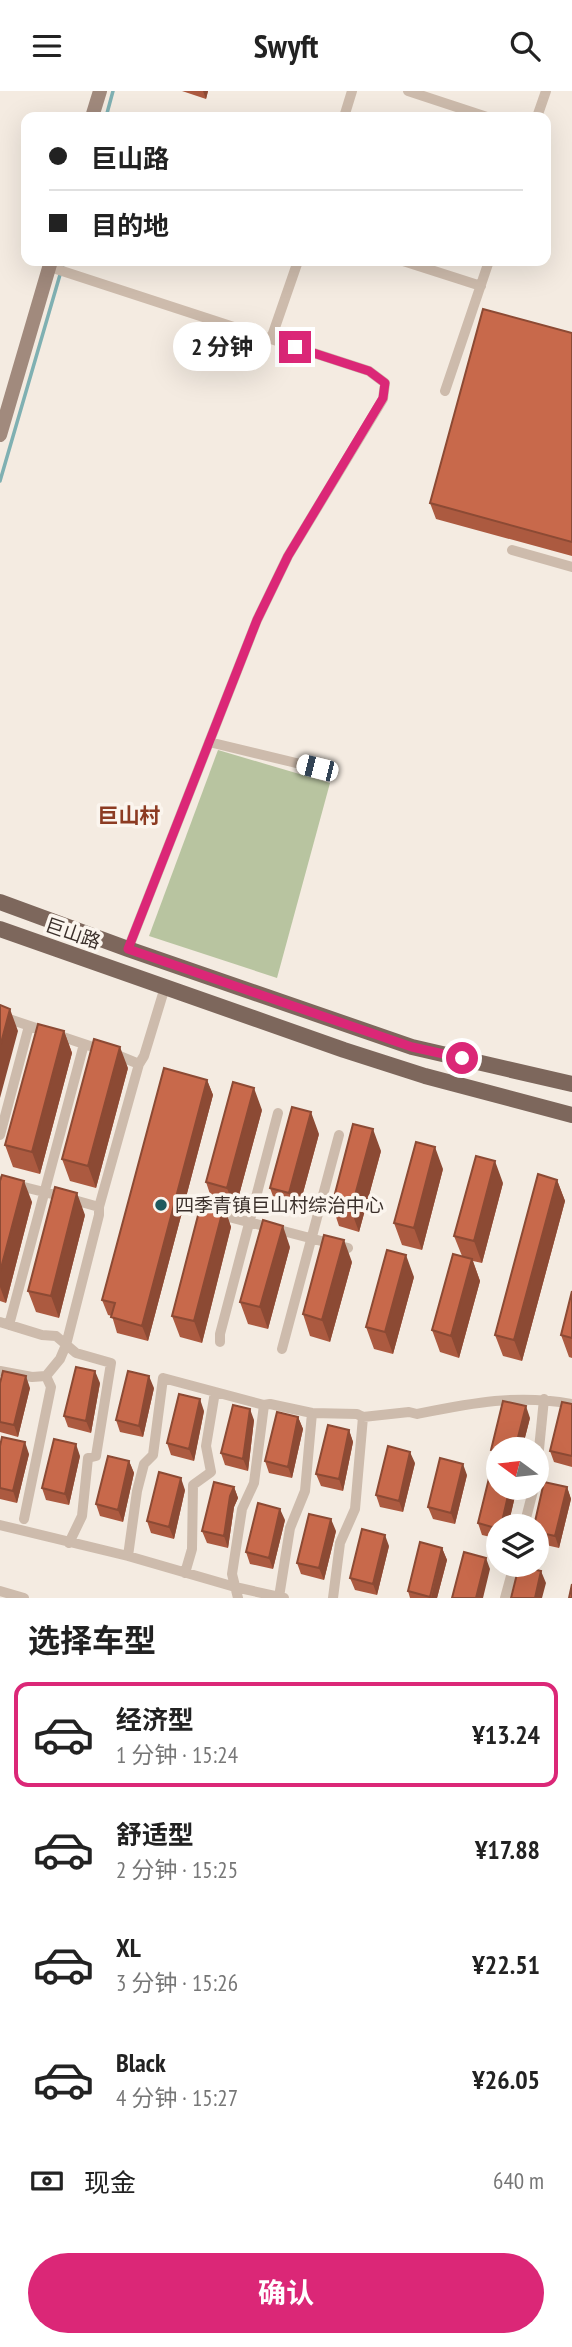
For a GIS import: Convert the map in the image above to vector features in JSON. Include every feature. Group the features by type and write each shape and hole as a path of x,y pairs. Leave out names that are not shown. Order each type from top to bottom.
{"main road":[{"name":"巨山路","path":"0,902 412,1047 572,1084"},
{"name":"巨山路","path":"0,929 313,1040 425,1076 572,1115"}],"street":[{"path":"94,112 100,91"},
{"path":"346,112 352,91"},
{"path":"408,91 472,112"},
{"path":"539,112 546,91"},
{"path":"0,435 49,266"},
{"path":"56,266 369,371 385,383 383,398 288,556 257,620 128,949"},
{"path":"271,339 296,266"},
{"path":"419,266 481,286"},
{"path":"445,391 487,266"},
{"path":"512,550 572,567"},
{"path":"209,742 317,768"},
{"path":"0,1371 32,1377 46,1376 60,1359 66,1345 99,1207 139,1064 144,1056 164,988"},
{"path":"0,1016 139,1064"},
{"path":"0,1135 29,1025"},
{"path":"69,1543 82,1516 88,1458 96,1456 111,1363 76,1353 56,1336 42,1335 4,1324 44,1192 84,1044"},
{"path":"220,1342 278,1113"},
{"path":"282,1349 339,1135"},
{"path":"0,1181 99,1207"},
{"path":"191,1207 348,1248"},
{"path":"24,1519 51,1387 46,1376"},
{"path":"128,1556 137,1491 144,1464 153,1455 163,1378 264,1405 312,1413 343,1413 363,1417 417,1413 484,1400 544,1399 572,1404"},
{"path":"186,1573 192,1549 193,1485 211,1472 206,1446 215,1392"},
{"path":"540,1437 544,1399"},
{"path":"236,1592 232,1574 242,1509 254,1483 264,1405"},
{"path":"0,1525 128,1556 186,1573 236,1592 282,1597 290,1528 305,1491 312,1413"},
{"path":"332,1598 340,1543 355,1509 363,1417"},
{"path":"505,1598 511,1577"},
{"path":"0,1591 24,1598"}],"green space":[{"path":"218,750 330,783 277,978 149,936"}],"building":[{"path":"483,309 572,333 572,542 430,503"},
{"path":"0,1005 10,1009 0,1047"},
{"path":"38,1024 64,1031 32,1152 5,1145"},
{"path":"94,1039 120,1047 88,1166 62,1159"},
{"name":"四季青镇巨山村综治中心","path":"164,1068 207,1080 142,1326 111,1317 115,1303 102,1300"},
{"path":"233,1082 254,1088 227,1188 206,1182"},
{"path":"292,1107 311,1112 289,1193 270,1188"},
{"path":"353,1124 373,1129 351,1210 332,1205"},
{"path":"416,1142 435,1147 414,1228 394,1223"},
{"path":"476,1156 495,1161 474,1241 454,1236"},
{"path":"538,1174 557,1180 514,1340 495,1335"},
{"path":"2,1175 24,1181 0,1272 0,1181"},
{"path":"55,1187 77,1193 51,1296 28,1291"},
{"path":"202,1200 224,1206 194,1321 172,1316"},
{"path":"263,1220 283,1226 260,1307 240,1302"},
{"path":"324,1235 344,1240 322,1320 303,1314"},
{"path":"387,1250 406,1255 385,1332 366,1327"},
{"path":"453,1254 472,1259 451,1336 432,1330"},
{"path":"572,1291 572,1338 561,1335"},
{"path":"76,1367 95,1371 86,1421 64,1416"},
{"path":"3,1371 26,1376 14,1425 0,1422 0,1383"},
{"path":"128,1371 149,1376 139,1426 116,1420"},
{"path":"179,1394 200,1399 189,1449 167,1443"},
{"path":"503,1401 526,1406 518,1437 494,1437"},
{"path":"562,1402 572,1404 572,1456 550,1451"},
{"path":"233,1405 250,1409 243,1459 221,1453"},
{"path":"277,1412 298,1417 288,1467 265,1461"},
{"path":"328,1425 349,1430 339,1479 316,1474"},
{"path":"2,1437 25,1442 13,1491 0,1488"},
{"path":"54,1439 76,1444 65,1494 42,1488"},
{"path":"388,1446 410,1452 399,1501 376,1495"},
{"path":"108,1456 129,1461 118,1510 96,1504"},
{"path":"440,1458 463,1464 451,1513 428,1507"},
{"path":"159,1472 181,1478 169,1527 147,1521"},
{"path":"214,1482 234,1487 230,1496 224,1536 202,1531"},
{"path":"550,1483 567,1487 555,1536 549,1535 549,1514 537,1514 540,1500 550,1500"},
{"path":"486,1490 486,1500 507,1500 504,1514 486,1514 486,1525 478,1523"},
{"path":"258,1503 280,1509 269,1558 246,1552"},
{"path":"309,1514 331,1519 319,1568 297,1563"},
{"path":"362,1529 385,1535 373,1584 350,1578"},
{"path":"420,1542 442,1548 430,1597 408,1591"},
{"path":"464,1552 486,1558 476,1598 452,1598"},
{"path":"516,1577 540,1577 535,1598 511,1598"}],"waterway":[{"path":"107,112 113,91"},
{"path":"0,481 63,266"}],"place":[{"name":"四季青镇巨山村综治中心","path":"161,1205"}],"district":[{"name":"巨山村","path":"129,816"}],"route":[{"path":"295,347 369,371 385,383 383,398 288,556 257,620 128,949 412,1047 462,1058"}]}
